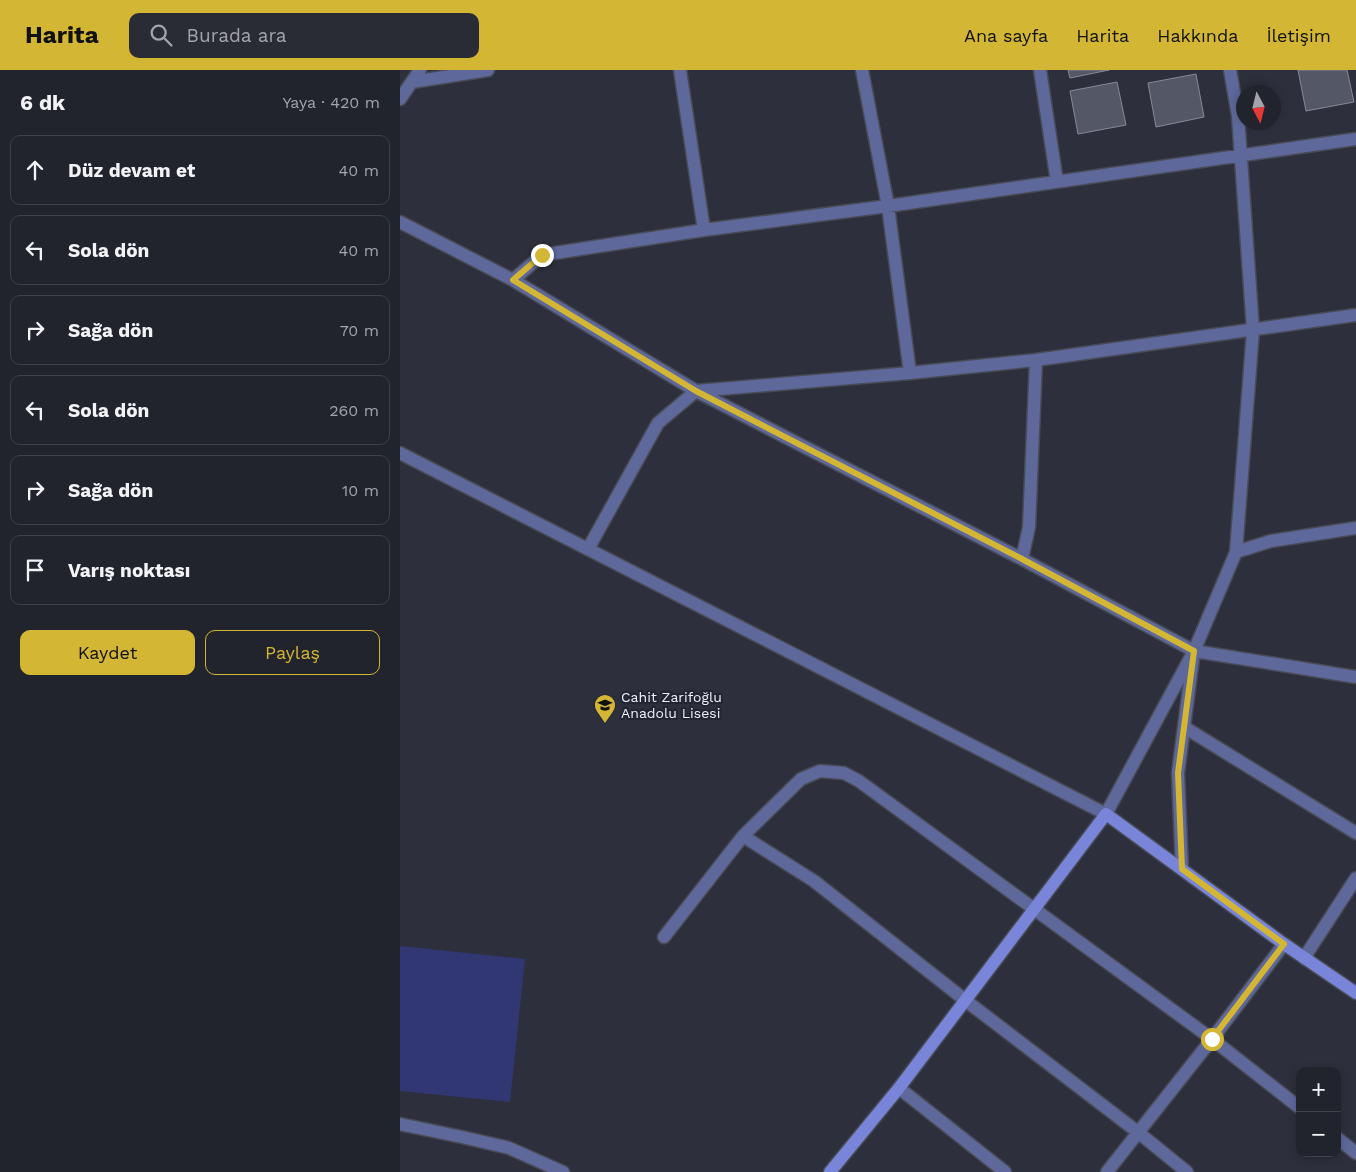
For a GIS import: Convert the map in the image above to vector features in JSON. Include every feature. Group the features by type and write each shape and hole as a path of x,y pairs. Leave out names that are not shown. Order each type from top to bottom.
{"street":[{"path":"400,100 420,70"},
{"path":"412,82 488,70"},
{"path":"680,70 704,230"},
{"path":"862,70 888,206 910,373"},
{"path":"1040,70 1057,182"},
{"path":"830,1172 899,1088 1106,814 1194,651 1236,552 1253,330 1238,116 1230,70"},
{"path":"513,280 542,255 704,230 888,206 1356,139"},
{"path":"400,222 513,280 696,391 1022,559 1194,651 1356,677"},
{"path":"588,549 658,423 696,391 910,373 1036,360 1356,315"},
{"path":"1022,559 1029,527 1036,360"},
{"path":"400,453 1106,814 1284,944 1356,993"},
{"path":"1236,552 1271,541 1356,528"},
{"path":"1182,869 1178,773 1194,651"},
{"path":"1184,727 1356,834"},
{"path":"664,937 743,836 801,779 820,771 844,773 859,781 1212,1039 1296,1105"},
{"path":"743,836 814,880 1187,1172"},
{"path":"1304,958 1356,878"},
{"path":"1107,1172 1284,944"},
{"path":"899,1088 1005,1172"},
{"path":"400,1124 509,1148 563,1172"},
{"path":"1341,1141 1356,1153"}],"shaded area":[{"path":"400,946 525,959 510,1102 400,1091"}],"building":[{"path":"1068,70 1109,70 1070,78"},
{"path":"1298,70 1347,70 1354,102 1306,111"},
{"path":"1196,74 1204,117 1156,127 1148,83"},
{"path":"1117,82 1126,125 1078,134 1070,91"}],"place":[{"name":"Cahit Zarifoğlu Anadolu Lisesi","path":"605,724"}],"route":[{"path":"542,255 513,280 696,391 1022,559 1194,651 1178,773 1182,869 1284,944 1212,1039"}]}
